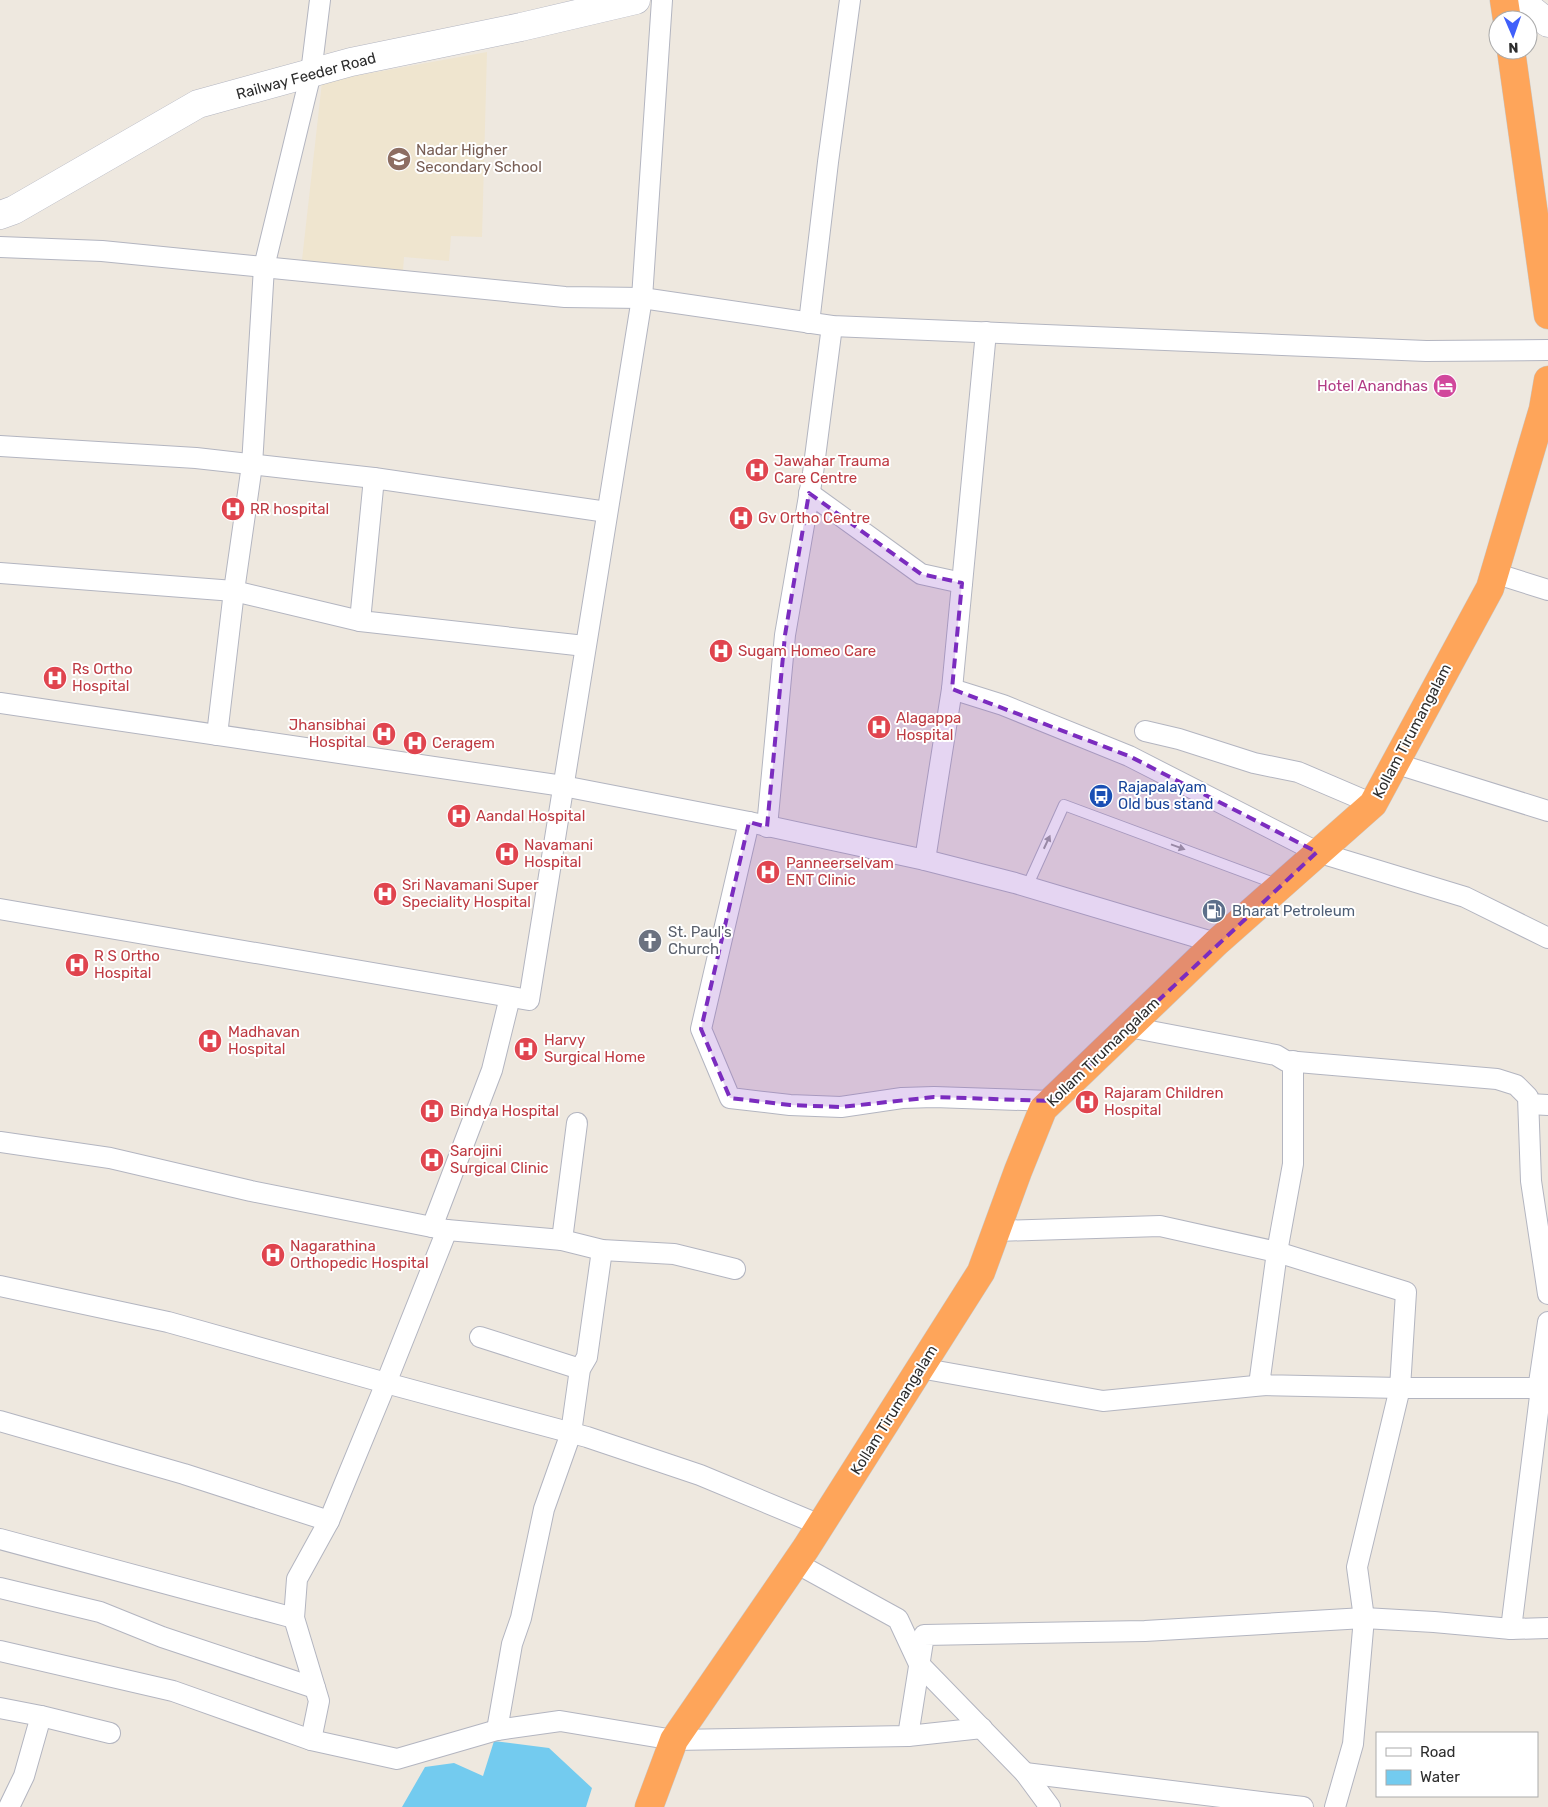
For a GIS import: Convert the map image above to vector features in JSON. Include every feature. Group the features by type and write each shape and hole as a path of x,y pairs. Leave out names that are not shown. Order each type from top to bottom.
{"highway":[{"path":"1513,60 1543,248 1548,315"},
{"name":"Kollam Tirumangalam","path":"649,1807 674,1740 796,1563 981,1272 1042,1109 1216,944 1373,804 1490,588 1543,409 1548,380"}],"street":[{"path":"217,735 234,591 252,465 264,267 311,73 320,0"},
{"name":"Railway Feeder Road","path":"0,215 14,210 198,104 351,62 636,0"},
{"path":"0,908 529,1000 606,512 642,298 662,0"},
{"path":"809,323 850,0"},
{"path":"1520,0 1548,23"},
{"path":"0,247 102,251 565,297 642,298 832,326 1426,351 1548,350"},
{"path":"832,326 810,493 785,635 758,825 701,1028 730,1098 790,1105 841,1107 902,1098 934,1097 1051,1101"},
{"path":"925,860 952,688 986,332"},
{"path":"0,446 196,458 374,478 606,512"},
{"path":"360,621 374,478"},
{"path":"810,493 921,574 962,583"},
{"path":"0,573 234,591 360,621 585,646"},
{"path":"1494,573 1548,590"},
{"path":"952,688 1003,705 1129,756 1317,852 1465,896 1548,938"},
{"path":"0,703 564,786 925,860 1027,887 1216,944"},
{"path":"1145,731 1179,739 1254,763 1298,772 1373,804"},
{"path":"1394,763 1548,811"},
{"path":"311,1740 319,1701 294,1618 297,1579 329,1521 386,1383 492,1070 510,997"},
{"path":"1129,1027 1276,1055 1286,1061 1497,1079 1516,1085 1538,1105 1531,1181 1548,1294"},
{"path":"1293,1062 1293,1164 1277,1252 1259,1385 1400,1388 1545,1388"},
{"path":"562,1240 577,1122"},
{"path":"0,1142 110,1158 251,1191 439,1229 562,1240 602,1250 674,1254 735,1270"},
{"path":"996,1230 1160,1226 1277,1252 1406,1292 1400,1388 1358,1567 1364,1618 1353,1744 1335,1807"},
{"path":"497,1730 512,1644 521,1618 544,1509 571,1433 580,1369 587,1357 602,1250"},
{"path":"0,1286 168,1322 571,1433 700,1476 820,1525"},
{"path":"1545,1388 1539,1383 1548,1322"},
{"path":"480,1337 580,1369"},
{"path":"920,1368 1103,1401 1265,1385"},
{"path":"1510,1629 1545,1388"},
{"path":"0,1421 184,1474 329,1521"},
{"path":"0,1538 294,1618"},
{"path":"796,1563 898,1619 919,1664 1025,1773 1050,1807"},
{"path":"0,1588 100,1612 162,1637 315,1688"},
{"path":"908,1736 924,1635 1145,1630 1364,1618 1510,1629 1548,1628"},
{"path":"0,1651 173,1691 311,1740 397,1759 497,1730 560,1721 674,1740 908,1736 982,1728"},
{"path":"0,1708 110,1733"},
{"path":"9,1807 24,1776 41,1716"},
{"path":"1025,1773 1303,1807"}],"lane":[{"path":"1027,887 1064,805 1280,886"}],"highlighted area":[{"path":"809,493 921,574 962,583 952,689 1129,756 1317,852 1051,1101 934,1097 841,1107 790,1105 730,1098 701,1029 749,822 767,827 785,635"}],"shaded area":[{"name":"Nadar Higher Secondary School","path":"487,52 482,237 451,236 449,261 404,257 403,271 302,260 322,82"}],"water":[{"path":"494,1741 549,1748 592,1788 586,1807 402,1807 425,1767 454,1763 483,1776"}],"place":[{"name":"Nadar Higher Secondary School","path":"399,159"},
{"name":"Hotel Anandhas","path":"1445,386"},
{"name":"Jawahar Trauma Care Centre","path":"757,470"},
{"name":"RR hospital","path":"233,509"},
{"name":"Gv Ortho Centre","path":"741,518"},
{"name":"Sugam Homeo Care","path":"721,651"},
{"name":"Rs Ortho Hospital","path":"55,678"},
{"name":"Alagappa Hospital","path":"879,727"},
{"name":"Jhansibhai Hospital","path":"384,734"},
{"name":"Ceragem","path":"415,743"},
{"name":"Rajapalayam Old bus stand","path":"1101,796"},
{"name":"Aandal Hospital","path":"459,816"},
{"name":"Navamani Hospital","path":"507,854"},
{"name":"Panneerselvam ENT Clinic","path":"768,872"},
{"name":"Sri Navamani Super Speciality Hospital","path":"385,894"},
{"name":"Bharat Petroleum","path":"1214,911"},
{"name":"St. Paul's Church","path":"650,941"},
{"name":"R S Ortho Hospital","path":"77,965"},
{"name":"Madhavan Hospital","path":"210,1041"},
{"name":"Harvy Surgical Home","path":"526,1049"},
{"name":"Rajaram Children Hospital","path":"1087,1102"},
{"name":"Bindya Hospital","path":"432,1111"},
{"name":"Sarojini Surgical Clinic","path":"432,1160"},
{"name":"Nagarathina Orthopedic Hospital","path":"273,1255"}]}
